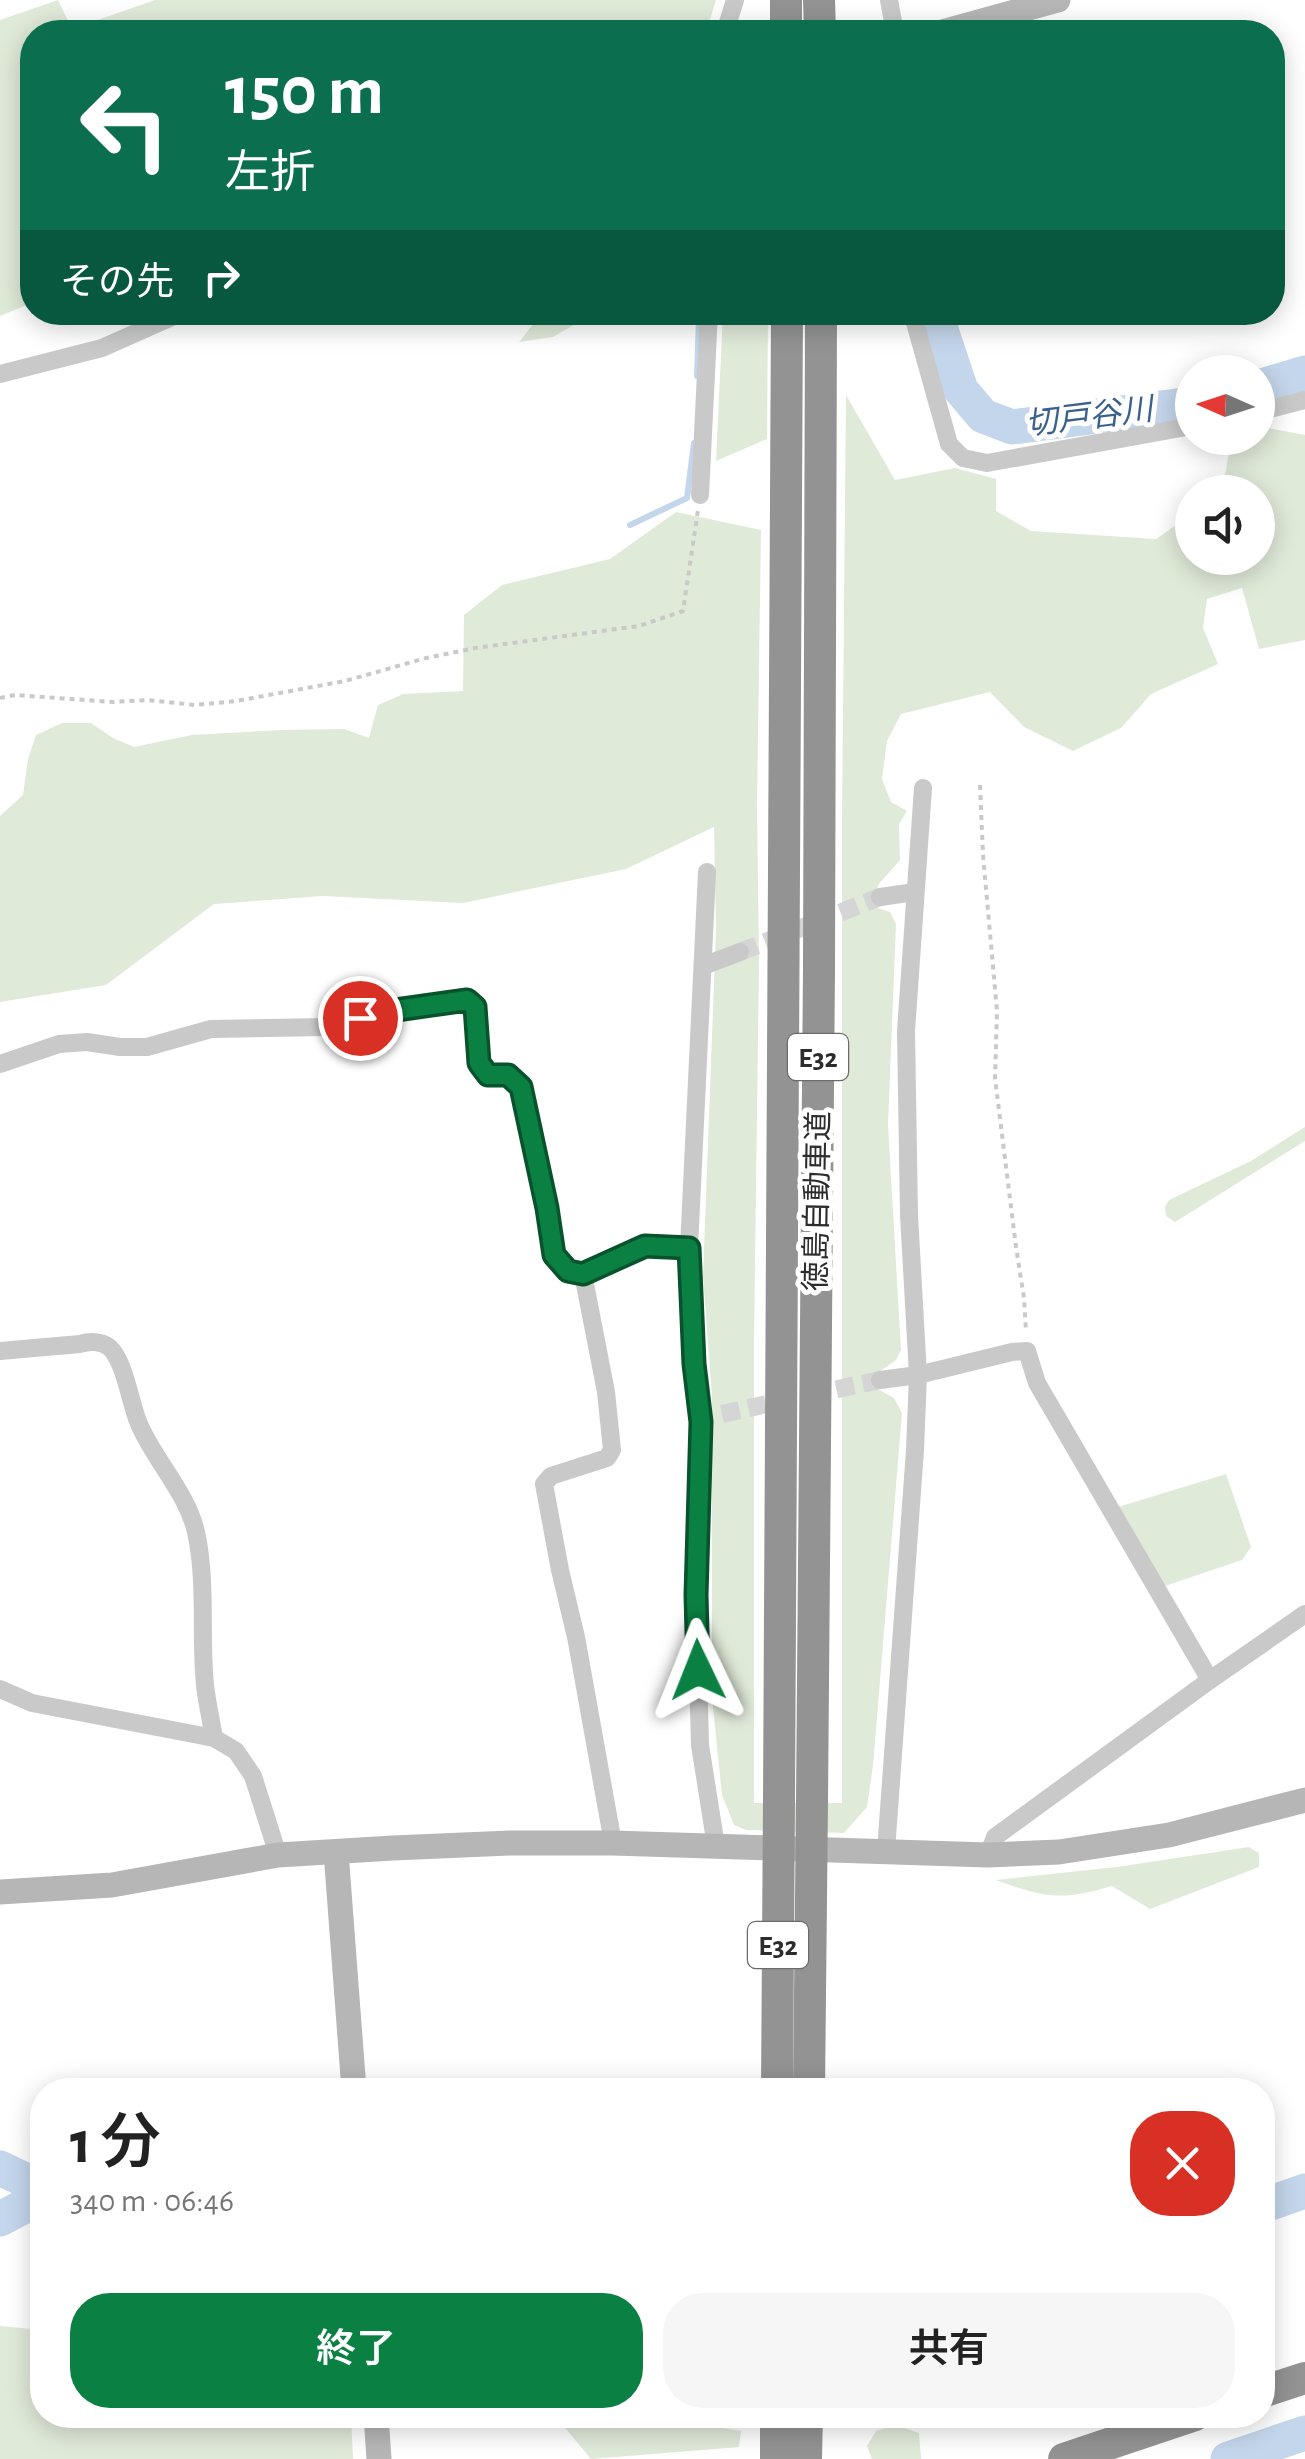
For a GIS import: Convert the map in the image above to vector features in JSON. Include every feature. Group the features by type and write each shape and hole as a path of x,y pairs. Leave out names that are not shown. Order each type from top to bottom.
{"highway":[{"name":"徳島自動車道","path":"778,2078 787,325"},
{"name":"徳島自動車道","path":"810,2078 821,325"},
{"path":"1275,2388 1305,2378"},
{"path":"776,2428 776,2459"},
{"path":"806,2428 806,2459"},
{"path":"1064,2459 1156,2428"}],"street":[{"path":"986,20 1058,0"},
{"path":"0,374 102,348 154,325"},
{"path":"700,496 707,325"},
{"path":"916,325 948,444 963,458 986,462 1175,429"},
{"path":"1275,408 1305,400"},
{"path":"886,1851 918,1375 908,1215 906,1031 923,788"},
{"path":"707,872 689,1248 701,1422 696,1595 700,1745 716,1846"},
{"path":"880,897 915,892"},
{"path":"703,966 740,952"},
{"path":"0,1064 58,1044 147,1047 210,1030 325,1027 396,1010 467,1000 475,1007 479,1063 488,1075 508,1075 521,1087 554,1255 568,1271 583,1274 645,1246 689,1248"},
{"path":"583,1274 606,1392 612,1450 607,1458 551,1476 544,1484 613,1843"},
{"path":"0,1352 89,1341 107,1346 121,1362 141,1429 190,1514 196,1532 205,1687 214,1738"},
{"path":"880,1380 1027,1351 1037,1382 1210,1680"},
{"path":"701,1422 722,1414"},
{"path":"988,1854 994,1837 1305,1614"},
{"path":"0,1689 32,1703 214,1738 236,1751 253,1776 278,1855"},
{"path":"0,1892 112,1885 278,1855 510,1844 613,1843 988,1854 1059,1852 1169,1834 1305,1800"},
{"path":"336,1852 353,2078"},
{"path":"377,2428 379,2459"}],"path":[{"path":"0,698 16,695 113,702 236,702 475,648 640,626 683,611 700,496"},
{"path":"980,785 997,1011 996,1078 1027,1351"}],"green space":[{"path":"58,0 68,20 20,20 20,308 0,316 0,20"},
{"path":"155,0 716,0 710,20 98,20"},
{"path":"532,325 574,325 553,337 519,342"},
{"path":"722,325 768,325 767,439 716,461"},
{"path":"846,395 895,480 955,468 996,479 996,511 1031,531 1156,539 1175,526 1175,575 1275,575 1275,475 1225,475 1228,458 1275,455 1275,429 1305,435 1305,640 1259,649 1242,588 1207,599 1203,628 1218,664 1151,694 1121,728 1073,751 1024,727 990,692 901,714 887,741 882,779 891,802 907,811 899,824 900,860 878,885 877,908 890,912 896,924 888,1125 901,1350 896,1360 876,1374 876,1388 894,1398 902,1413 873,1766 867,1807 844,1833 746,1830 734,1825 722,1795 712,1698 712,1396 703,1277 716,929 714,827 626,869 463,903 323,896 214,904 106,985 0,1002 0,816 23,795 36,735 62,723 91,723 134,747 192,735 281,730 344,729 369,738 378,705 403,694 463,691 464,615 502,585 610,559 676,512 761,530 754,1803 842,1803"},
{"path":"1305,1127 1305,1141 1175,1222 1166,1216 1169,1200 1251,1161"},
{"path":"1226,1474 1251,1547 1242,1560 1165,1586 1118,1507"},
{"path":"1249,1847 1259,1853 1259,1867 1150,1909 1112,1886 1054,1895 996,1880 1117,1867"},
{"path":"0,2326 30,2329 30,2428 352,2428 353,2459 0,2459"},
{"path":"565,2428 741,2431 739,2447 591,2459"},
{"path":"905,2428 919,2433 921,2459 872,2459 867,2446 876,2431"}],"waterway":[{"path":"697,376 699,325"},
{"name":"切戸谷川","path":"939,325 961,390 983,416 1012,427 1175,406"},
{"name":"切戸谷川","path":"1275,382 1305,373"},
{"path":"630,525 687,498 694,443"},
{"path":"0,2168 30,2182"},
{"path":"1275,2201 1305,2191"},
{"path":"0,2219 30,2203"},
{"path":"1228,2459 1305,2433"}],"tunnel":[{"path":"740,952 880,897"},
{"path":"810,1395 880,1380"},
{"path":"722,1414 785,1400"}],"route":[{"path":"360,1018 467,1000 475,1007 479,1063 488,1075 508,1075 521,1087 554,1255 568,1271 583,1274 645,1246 689,1248 701,1422 698,1670"}]}
